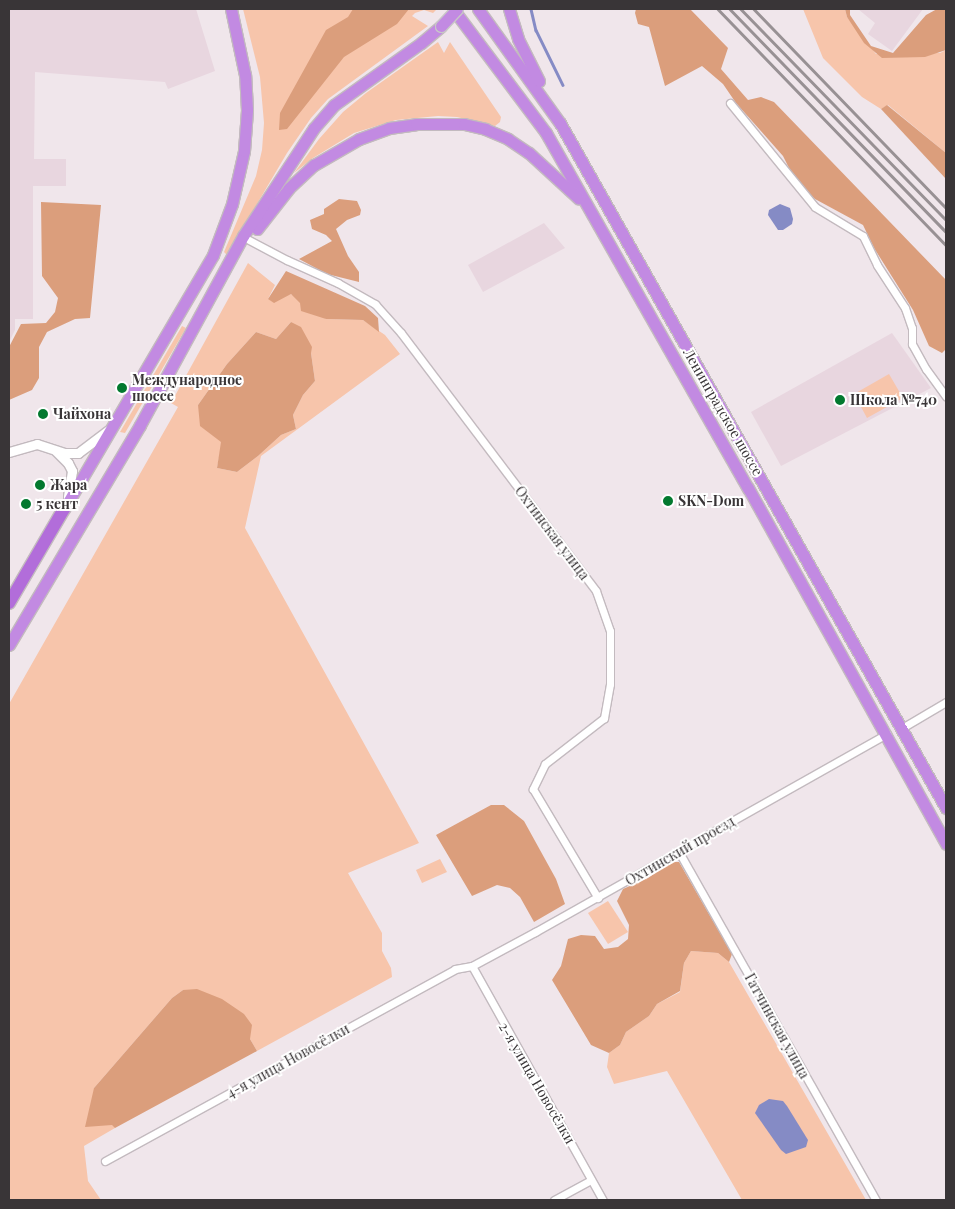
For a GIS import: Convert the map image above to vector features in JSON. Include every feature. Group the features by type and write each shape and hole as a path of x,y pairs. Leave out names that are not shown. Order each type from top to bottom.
{"highway":[{"path":"9,602 213,256 232,204 244,151 247,110 245,74 231,9"},
{"name":"Ленинградское шоссе","path":"453,9 546,133 887,734 946,844"},
{"path":"9,645 140,425 243,236 314,128 334,104 421,43 457,9"},
{"name":"Ленинградское шоссе","path":"478,9 560,123 946,808"},
{"path":"509,9 518,39 560,123"},
{"path":"232,259 249,240 268,213 314,165 359,139 389,128 416,124 464,124 486,129 508,139 553,172 589,208"}],"street":[{"path":"730,103 796,187 815,207 863,236 877,265 905,308 912,328 912,344 926,369 946,397"},
{"name":"Охтинская улица","path":"249,240 338,283 376,304 401,333 596,591 610,631 610,684 604,718 545,764 533,789 598,898"},
{"path":"9,452 38,444 65,453 78,453 112,426"},
{"path":"52,448 68,463 72,472 65,507"},
{"path":"902,728 946,702"},
{"name":"Охтинский проезд","path":"472,966 598,898 887,734"},
{"name":"Гатчинская улица","path":"679,852 876,1200"},
{"name":"4-я улица Новосёлки","path":"105,1161 455,968 472,966"},
{"name":"2-я улица Новосёлки","path":"472,966 603,1200"},
{"path":"554,1200 592,1180"}],"shaded area":[{"path":"9,9 196,9 215,71 168,89 165,82 35,72 34,159 66,159 66,186 33,186 33,319 15,319 15,330 9,342"},
{"path":"243,9 436,10 433,13 424,10 415,13 412,16 428,26 328,99 311,118 287,153 227,255 224,252 256,176 262,150 264,123 260,77"},
{"path":"353,9 409,9 397,24 344,57 287,129 279,130 280,113 326,30 348,17"},
{"path":"636,9 690,9 728,48 721,69 748,100 761,97 774,102 946,280 946,349 942,353 929,346 913,310 874,248 863,225 815,199 795,180 783,156 736,103 723,84 702,66 665,86 649,27 638,24 635,13"},
{"path":"803,9 845,9 847,17 876,54 940,53 946,50 946,153 888,105 881,109 862,97 823,58"},
{"path":"845,9 850,9 850,15 871,46 893,53 926,15 937,9 946,9 946,50 925,57 882,58 864,43 847,17"},
{"path":"858,9 923,9 892,51 868,34 875,23"},
{"path":"438,42 444,53 450,42 501,117 500,122 495,126 457,117 438,116 396,120 354,133 313,158 294,173 319,139 343,112 366,93"},
{"path":"887,105 946,153 946,179 881,109"},
{"path":"339,199 357,201 361,210 360,215 347,220 336,229 348,256 359,272 359,282 327,274 299,259 332,241 326,235 312,229 310,220 324,214 324,209"},
{"path":"41,202 101,205 90,318 75,319 47,332 39,347 39,378 32,390 9,400 9,347 21,324 46,323 55,312 58,298 42,276"},
{"path":"544,223 565,248 483,292 468,265"},
{"path":"248,263 275,285 268,299 291,294 326,319 363,320 385,335 400,354 261,456 245,528 419,843 348,873 382,933 382,951 391,968 392,977 257,1051 250,1039 183,990 172,998 94,1088 115,1128 84,1146 88,1181 101,1200 9,1200 9,704 178,407 171,403","holes":["291,322 311,353 315,381 303,395 293,415 296,429 281,435 237,472 217,468 222,442 198,405 227,364 256,332 276,339"]},
{"path":"286,271 365,306 378,318 379,332 363,320 326,319 301,311 300,303 291,294 274,303 268,299"},
{"path":"291,322 301,327 312,347 311,353 315,381 303,395 293,415 296,429 281,435 237,472 217,468 221,442 200,426 198,405 227,364 256,332 276,339"},
{"path":"182,326 186,328 125,433 120,432"},
{"name":"Школа №740","path":"892,333 931,388 781,466 751,412"},
{"path":"889,374 903,398 867,418 854,394"},
{"path":"491,805 504,805 524,821 556,879 565,904 534,922 520,897 510,888 497,885 472,896 436,835"},
{"path":"440,859 447,872 422,883 416,870"},
{"path":"671,862 679,862 732,954 729,962 718,953 691,951 684,963 680,991 657,1004 649,1016 626,1032 620,1045 609,1053 591,1045 552,980 561,966 568,939 581,935 595,936 604,949 618,947 628,939 629,925 617,901 623,889 648,878"},
{"path":"608,901 628,932 608,944 588,913"},
{"path":"691,951 718,953 729,962 866,1200 742,1200 667,1071 614,1084 607,1067 609,1053 620,1045 626,1032 649,1016 657,1004 680,992 684,963"},
{"path":"197,989 222,999 244,1014 252,1025 250,1039 257,1051 115,1128 112,1125 85,1127 94,1088 172,998 183,990"}],"water":[{"path":"780,204 790,208 793,219 792,224 783,230 778,230 768,215 769,210"},
{"path":"769,1099 783,1101 787,1106 808,1140 806,1147 786,1154 781,1150 755,1113 759,1105"}],"waterway":[{"path":"531,9 536,30 563,85"}],"railway":[{"path":"718,9 946,245"},
{"path":"730,9 946,232"},
{"path":"741,9 946,220"},
{"path":"754,9 946,208"}],"place":[{"name":"Международное шоссе","path":"122,388"},
{"name":"Школа №740","path":"840,400"},
{"name":"Чайхона","path":"43,414"},
{"name":"Жара","path":"40,485"},
{"name":"SKN-Dom","path":"668,501"},
{"name":"5 кент","path":"26,504"}]}
